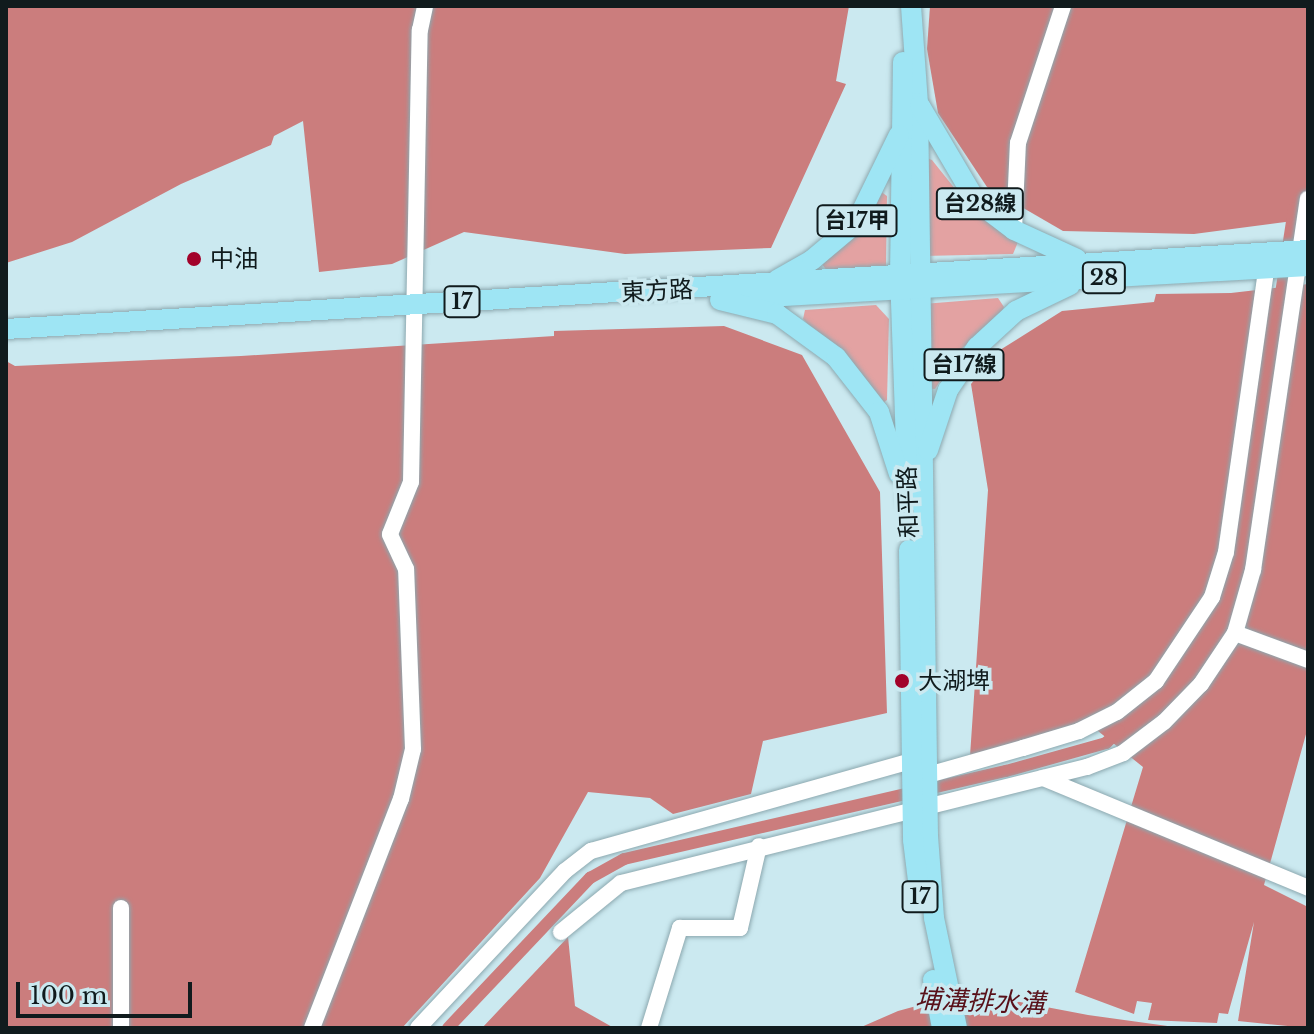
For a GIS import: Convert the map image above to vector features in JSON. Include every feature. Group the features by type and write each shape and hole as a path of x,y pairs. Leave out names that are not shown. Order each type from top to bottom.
{"main road":[{"name":"和平路","path":"902,6 921,787 942,994"},
{"name":"和平路","path":"909,281 918,103 911,6"},
{"name":"台28線","path":"918,103 976,201 1014,230 1086,270"},
{"name":"台17甲","path":"770,284 812,260 856,223 903,124"},
{"name":"東方路","path":"6,329 720,300 909,281 1303,259"},
{"name":"台17線","path":"915,514 929,441 948,390 969,357 1016,311 1086,270"},
{"name":"東方路","path":"6,342 770,284 909,281"},
{"path":"720,300 754,306 795,324 855,378 879,412 915,514"},
{"name":"17","path":"942,994 942,1028"},
{"name":"17","path":"942,994 957,1028"}],"lane":[{"path":"312,1028 401,799 413,749 406,569 390,534 411,482 420,30 425,6"},
{"path":"1014,230 1018,143 1063,6"},
{"path":"418,1028 565,871 591,851 921,787 1043,778 1123,753 1154,730 1201,684 1235,633 1253,570 1303,259 1308,199"},
{"path":"561,932 621,883 759,846 1079,731 1117,712 1156,681 1191,635 1212,597 1226,552 1267,260"},
{"path":"1235,633 1308,660"},
{"path":"1043,778 1308,888"},
{"path":"649,1028 680,928 740,928 759,846"},
{"path":"121,908 121,1028"}],"shaded area":[{"path":"924,157 932,160 972,210 1018,242 1013,254 923,256"},
{"path":"880,191 887,196 886,267 827,271 822,264"},
{"path":"998,298 1004,307 1001,314 959,351 935,389 925,388 923,304"},
{"path":"876,305 889,319 887,400 882,404 803,319 805,310"}],"water":[{"path":"6,6 849,6 836,81 846,84 771,248 625,254 464,232 392,264 319,272 303,121 274,136 271,145 181,184 72,242 6,263"},
{"path":"930,6 1308,6 1308,219 1194,234 1063,231 987,187 938,113 927,49"},
{"path":"1308,284 1308,727 1264,885 1308,907 1308,1028 1238,1021 1254,922 1228,1014 1219,1013 1217,1023 1148,1020 1152,1003 1137,1001 1134,1014 1075,992 1143,767 1088,723 970,756 988,490 971,384 1000,350 1062,311 1154,302 1156,294 1231,293"},
{"path":"724,326 802,355 880,492 887,713 763,741 751,794 673,814 650,798 588,792 540,878 402,1028 6,1028 6,361 15,366 241,356 554,336 554,331"},
{"path":"568,937 575,1006 614,1028 482,1028"},
{"name":"埔溝排水溝","path":"968,992 1088,1015 1182,1028 859,1028 898,1011"}],"waterway":[{"path":"1280,300 1294,208"},
{"path":"448,1028 590,878 624,859 1006,771 1106,743 1119,731"}],"place":[{"name":"中油","path":"194,259"},
{"name":"大湖埤","path":"902,681"}]}
